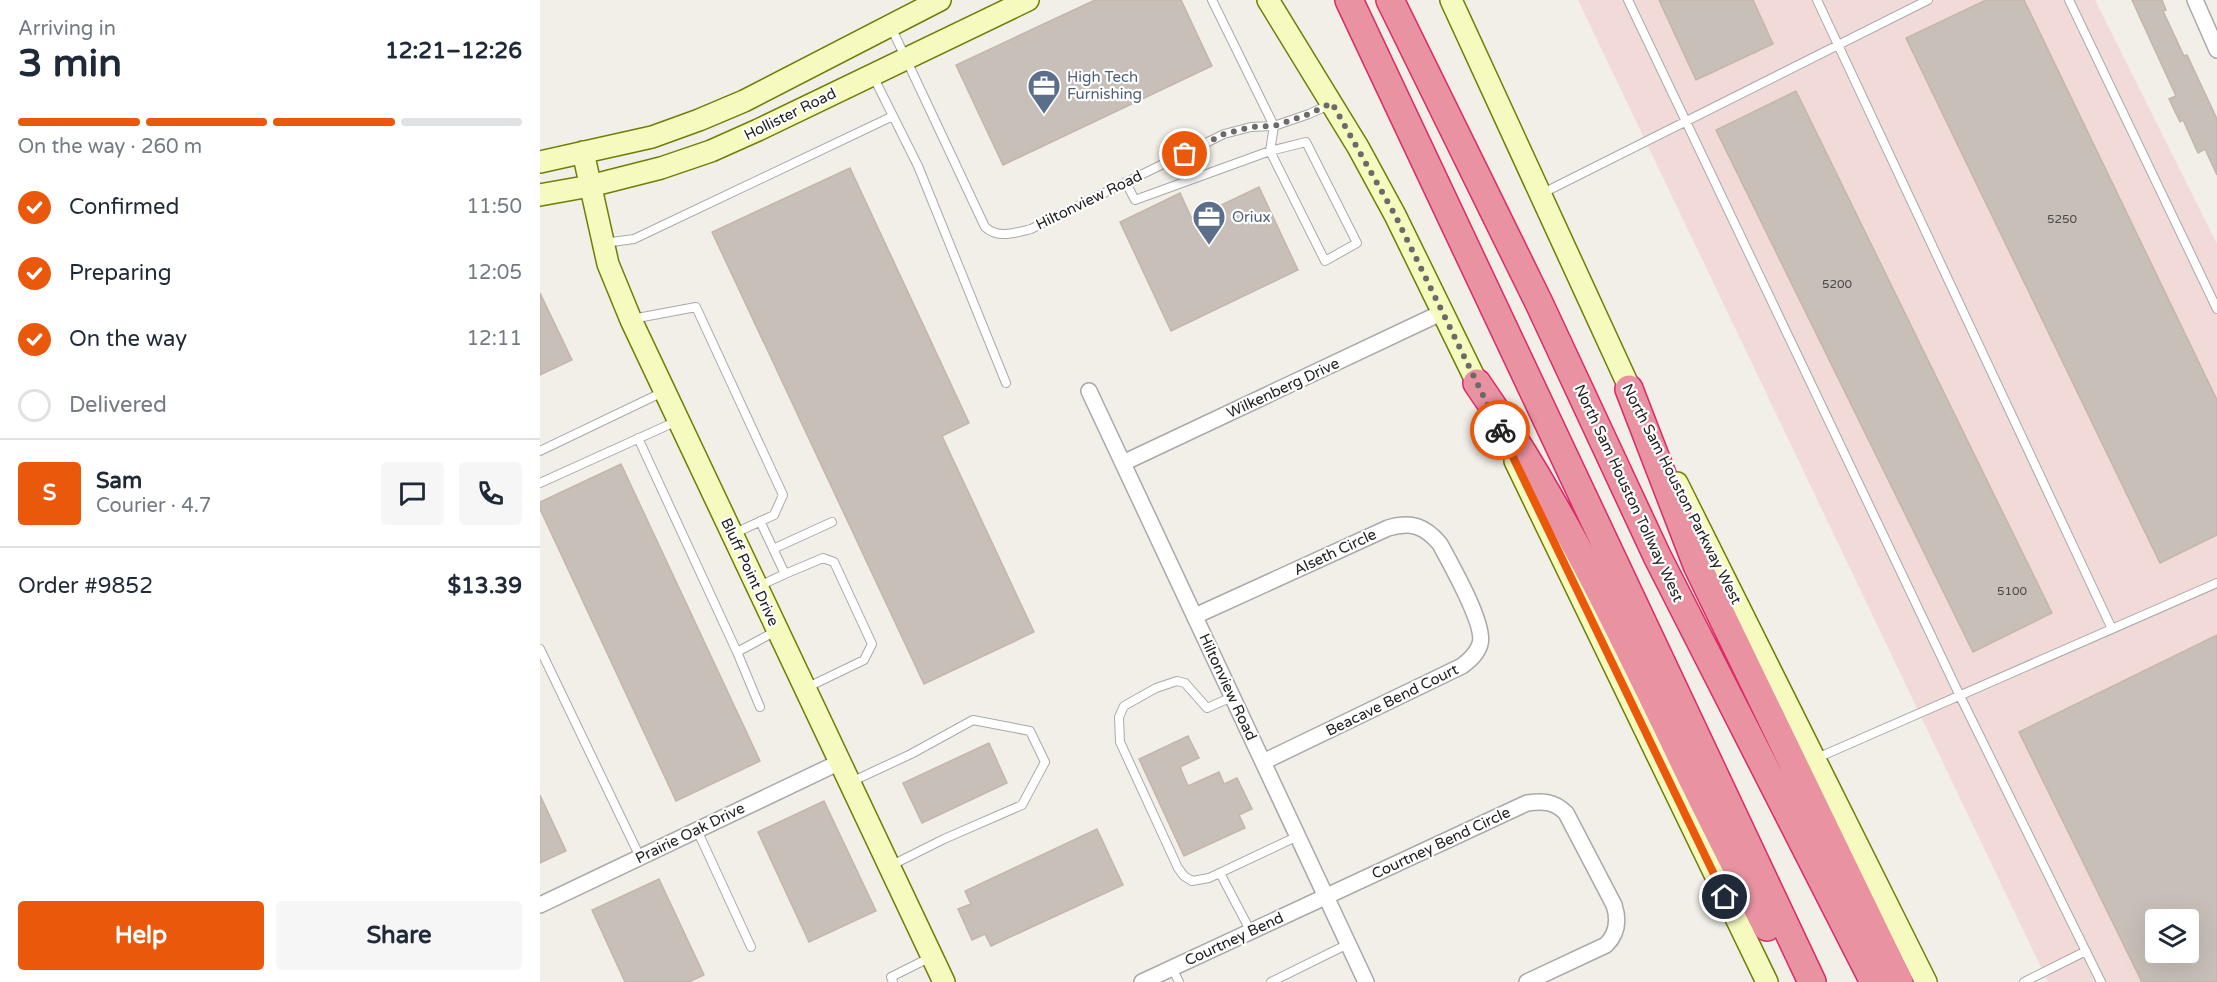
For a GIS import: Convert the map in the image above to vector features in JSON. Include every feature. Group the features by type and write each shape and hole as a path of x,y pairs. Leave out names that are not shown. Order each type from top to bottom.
{"highway":[{"path":"1349,0 1812,982"},
{"name":"North Sam Houston Tollway West","path":"1390,0 1431,88 1539,303 1657,556 1874,982"},
{"path":"1477,383 1510,430 1617,621 1710,816 1795,982"},
{"path":"1629,389 1697,565 1899,982"}],"main road":[{"path":"540,162 652,137 699,120 744,101 940,0"},
{"name":"Hollister Road","path":"540,195 590,186 661,168 711,150 758,130 1028,0"},
{"path":"1268,0 1332,103 1395,215 1767,982"},
{"name":"North Sam Houston Parkway West","path":"1451,0 1629,389 1926,982"},
{"name":"Bluff Point Drive","path":"583,152 608,264 631,320 944,982"}],"street":[{"path":"2195,0 2217,50"},
{"name":"Wilkenberg Drive","path":"1123,464 1443,312"},
{"name":"Hiltonview Road","path":"1089,391 1366,982"},
{"name":"Alseth Circle","path":"1195,616 1400,524 1423,527 1432,534 1440,544 1456,576"},
{"name":"Beacave Bend Court","path":"1263,762 1462,666 1471,659 1480,643 1478,622 1456,576"},
{"name":"Prairie Oak Drive","path":"540,905 840,762"},
{"name":"Courtney Bend Circle","path":"1326,897 1527,803 1543,801 1558,805 1566,813 1618,917 1613,937 1606,945 1527,982"},
{"name":"Courtney Bend","path":"1142,982 1326,897"}],"lane":[{"path":"1126,183 1135,200 1270,152 1306,142 1357,243 1325,261 1270,152 1274,126 1212,0"},
{"path":"1628,0 1960,696 2101,982"},
{"path":"1817,0 2112,629"},
{"path":"1541,194 1928,0"},
{"path":"2069,0 2217,309"},
{"name":"Hiltonview Road","path":"890,26 985,227 992,233 1010,234 1031,229 1224,134 1251,127 1274,126 1332,103"},
{"path":"872,74 918,166 1006,383"},
{"path":"603,243 634,239 893,116"},
{"path":"631,320 696,307 783,495 774,515 732,534"},
{"path":"540,451 664,392"},
{"path":"540,483 678,420"},
{"path":"638,438 760,707"},
{"path":"760,521 785,574"},
{"path":"773,549 832,522"},
{"path":"757,587 823,558 834,562 872,644 864,660 805,689"},
{"path":"1815,759 2217,583"},
{"path":"737,652 777,630"},
{"path":"540,649 640,857"},
{"path":"1233,697 1208,708 1185,683 1177,681 1156,688 1124,706 1119,717 1120,742 1178,867 1184,876 1192,881 1209,878 1298,836"},
{"path":"850,782 911,754 973,720 1030,731 1045,762 1022,805 944,839 890,866"},
{"path":"698,830 751,947"},
{"path":"1220,873 1251,932"},
{"path":"1271,982 1348,944"},
{"path":"2024,982 2086,951"},
{"path":"893,982 891,976 932,956"},
{"path":"1172,968 1179,982"}],"shaded area":[{"path":"1578,0 2095,0 2217,244 2217,982 2048,982"}],"building":[{"name":"High Tech Furnishing","path":"1095,0 1181,0 1212,66 1003,165 956,65"},
{"path":"1659,0 1753,0 1773,44 1696,80"},
{"path":"1986,0 2024,0 2217,400 2217,535 2160,563 1906,38"},
{"path":"2132,0 2162,0 2166,10 2163,11 2217,119 2217,175 2205,149 2198,153 2183,120 2180,122 2169,99 2176,96"},
{"path":"1796,91 2052,613 1973,652 1716,130"},
{"path":"850,168 969,423 942,436 1034,632 924,684 712,232"},
{"name":"Oriux","path":"1259,187 1298,270 1171,331 1120,222 1180,193 1192,219"},
{"path":"540,293 572,360 540,375"},
{"path":"621,464 760,761 676,801 540,509 540,502"},
{"path":"2217,635 2217,982 2142,982 2019,732"},
{"path":"1188,736 1199,758 1180,767 1188,786 1219,772 1224,784 1237,778 1252,809 1239,815 1245,828 1184,856 1139,759"},
{"path":"989,743 1007,783 922,823 903,783"},
{"path":"540,795 566,851 540,863"},
{"path":"824,801 876,911 809,942 758,832"},
{"path":"1097,829 1123,885 991,946 985,934 972,940 958,909 971,904 965,891"},
{"path":"659,879 704,975 689,982 625,982 592,910"}],"way so far":[{"path":"1185,154 1224,134 1251,127 1274,126 1332,103 1395,215 1500,430"}],"place":[{"name":"High Tech Furnishing","path":"1044,115"},
{"name":"Oriux","path":"1209,246"}],"route":[{"path":"1500,430 1725,897"}]}
